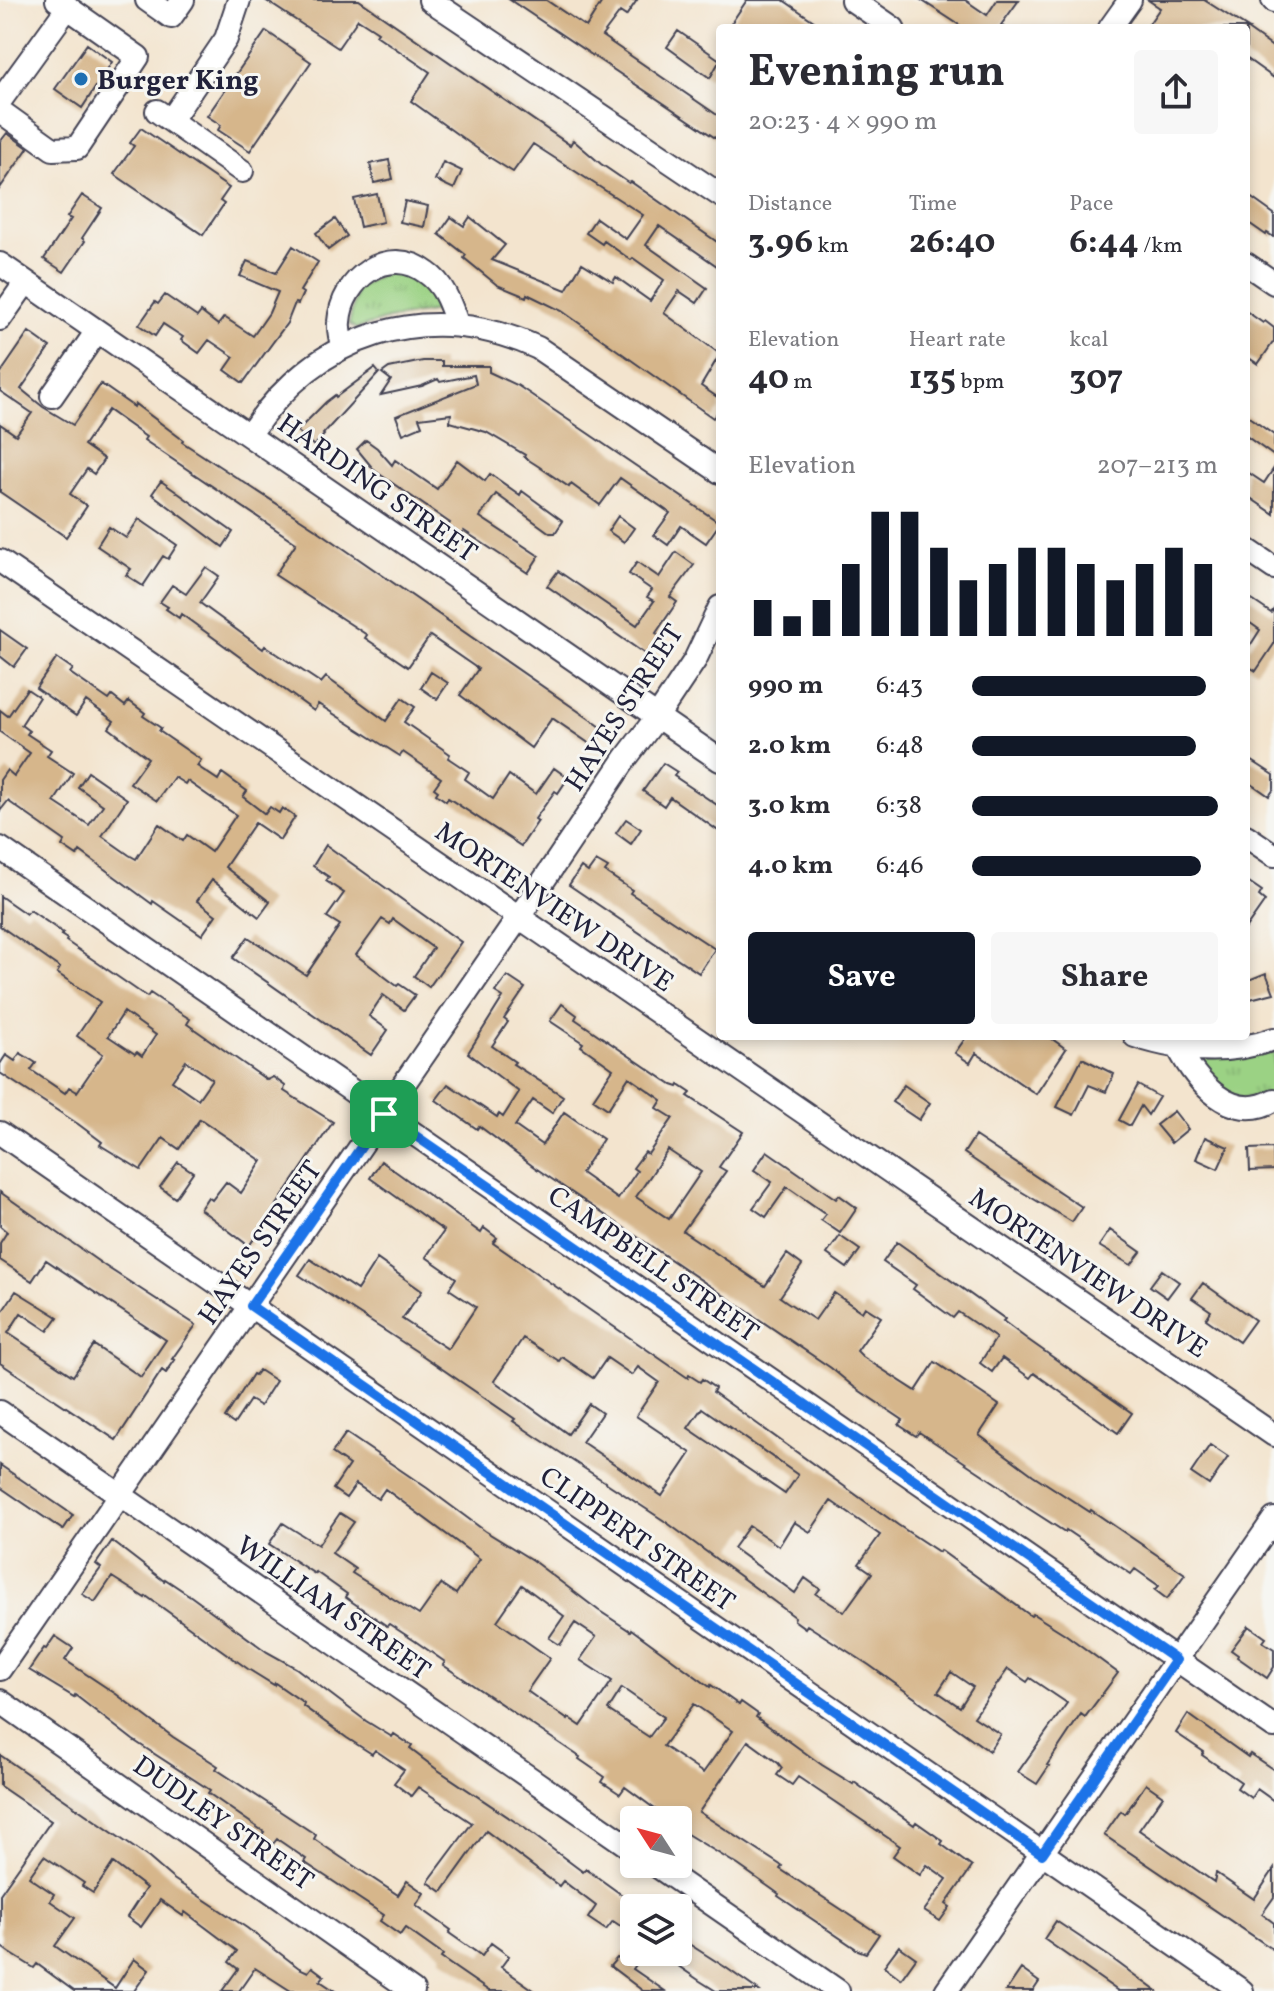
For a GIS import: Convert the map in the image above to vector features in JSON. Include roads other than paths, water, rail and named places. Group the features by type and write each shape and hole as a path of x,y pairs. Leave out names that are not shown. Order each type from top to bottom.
{"street":[{"path":"147,0 171,17 183,0"},
{"path":"239,0 226,39 164,116 242,171"},
{"path":"430,0 716,192"},
{"path":"852,0 887,24"},
{"path":"1113,24 1130,0"},
{"path":"0,101 63,4 138,57 77,148 53,149 0,111"},
{"path":"342,347 339,323 345,299 358,278 379,263 404,262 428,273 447,296 458,326"},
{"name":"HARDING STREET","path":"0,264 716,757"},
{"path":"1250,267 1274,283"},
{"path":"0,319 26,282"},
{"path":"250,434 280,394 299,376 342,347 395,329 458,326 505,334 538,348 716,469"},
{"path":"52,396 97,331"},
{"path":"1250,552 1274,568"},
{"name":"MORTENVIEW DRIVE","path":"0,561 1274,1435"},
{"name":"HAYES STREET","path":"0,1669 657,717 695,660 716,615"},
{"path":"1250,839 1274,855"},
{"name":"CAMPBELL STREET","path":"0,848 1274,1727"},
{"path":"1151,1040 1178,1047 1222,1049 1274,1039"},
{"path":"1178,1047 1191,1072 1208,1090 1227,1103 1248,1106 1274,1100"},
{"name":"CLIPPERT STREET","path":"0,1133 1234,1989"},
{"name":"WILLIAM STREET","path":"0,1412 620,1840"},
{"path":"946,1991 1274,1519"},
{"name":"DUDLEY STREET","path":"0,1701 413,1991"},
{"path":"674,1878 838,1991"}],"place":[{"name":"Burger King","path":"81,79"}]}
